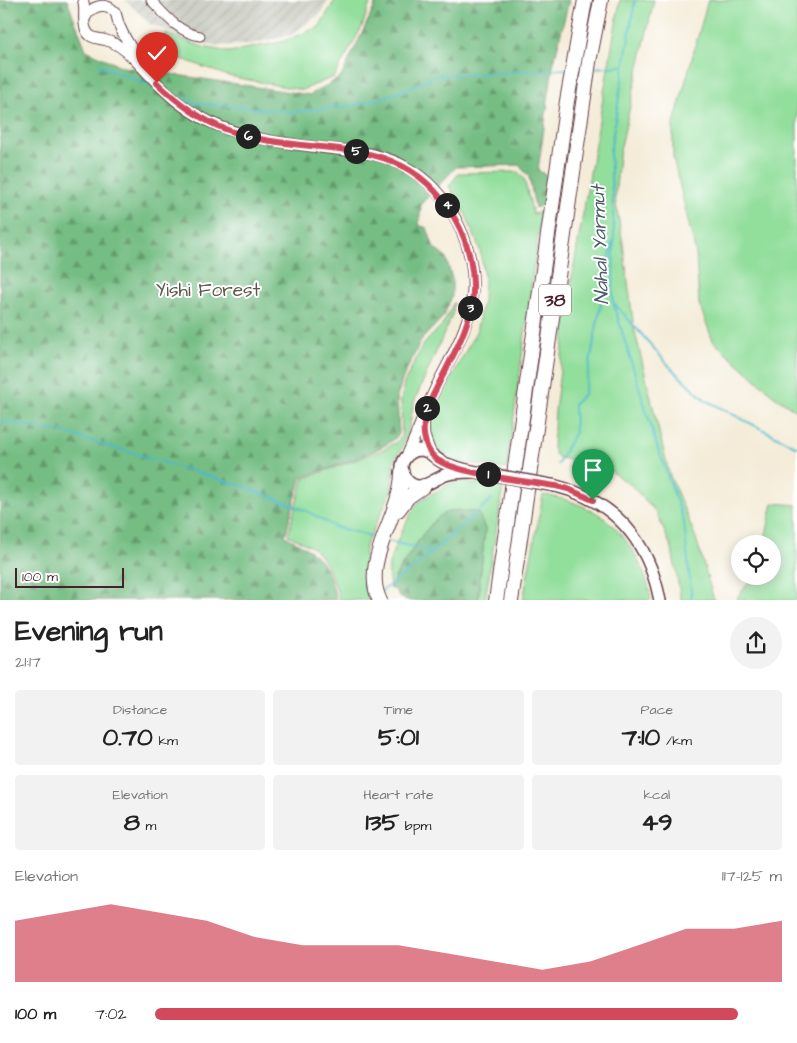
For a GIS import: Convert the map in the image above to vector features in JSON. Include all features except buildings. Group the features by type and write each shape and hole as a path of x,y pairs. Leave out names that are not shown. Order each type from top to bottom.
{"highway":[{"name":"38","path":"496,600 567,101 585,0"},
{"name":"38","path":"511,600 589,62 601,0"},
{"path":"380,600 375,587 375,563 401,492 402,472"},
{"path":"392,519 408,497 429,483"}],"main road":[{"path":"472,472 448,474 418,486 410,484 406,480 402,472 402,464 406,457 417,451 423,451 446,464 472,472 556,486 593,500 605,507 627,527 651,566 660,600"},
{"path":"429,483 438,469 433,456"}],"street":[{"path":"83,0 86,29 89,34 99,40 104,39 114,34 118,24"},
{"path":"151,0 180,28 189,34 200,36"},
{"path":"85,18 88,13 103,3 114,12 118,24 145,71"},
{"path":"104,39 123,49 181,105 201,118 226,130 252,138 352,151 388,159 405,166 417,174 439,194 449,208 462,234 470,258 473,285 472,303 467,324 406,457"},
{"path":"426,411 423,424 424,435 433,456"}],"shaded area":[{"path":"125,0 328,0 321,13 291,35 252,44 215,46 181,37 150,24"}],"green space":[{"name":"Yishi Forest","path":"0,0 67,0 86,50 123,67 310,95 341,77 376,0 569,0 553,66 538,170 548,177 545,204 535,208 529,177 519,165 456,167 421,204 419,225 427,228 434,248 446,258 452,279 452,296 443,317 422,339 403,377 397,397 399,434 382,447 369,453 301,478 285,536 306,548 320,560 329,576 336,600 0,600"},
{"path":"335,0 371,0 362,27 334,77 302,90 228,76 158,50 165,33 203,47 229,52 281,42 319,27"},
{"path":"620,0 654,0 619,155 615,198 634,328 669,473 696,538 714,600 681,600 672,549 656,512 631,485 600,464 559,458 553,448 555,411 571,283"},
{"path":"708,0 797,0 797,411 773,395 713,341 699,304 696,254 673,157 673,127"},
{"path":"518,172 524,179 533,214 541,212 507,469 444,459 434,450 431,424 435,408 476,332 483,301 484,277 480,250 466,215 449,186 459,173"},
{"path":"454,302 453,313 414,402 409,428 393,464 391,492 365,547 364,585 371,600 339,600 330,572 322,558 313,548 288,535 303,479 380,451 397,442 402,436 401,400 404,383 423,345 443,324"},
{"path":"456,481 503,487 485,600 478,600 485,529 420,539 399,569 390,588 390,559 401,532 415,507 425,498"},
{"path":"543,495 573,502 585,507 613,526 623,536 638,561 649,587 651,600 523,600"},
{"path":"773,503 797,505 797,600 737,600 747,585 781,585 781,535 766,535"},
{"path":"457,510 478,512 485,529 478,600 407,600 399,597 396,590 390,588 422,536 446,512"}],"waterway":[{"name":"Nahal Yarmut","path":"635,0 610,152 614,231 613,302 657,446 684,522 692,600"},
{"path":"99,65 155,87"},
{"path":"593,68 623,66"},
{"path":"178,96 195,103 294,112 355,105 401,92 434,76 566,69"},
{"path":"558,464 575,432 574,404 584,394 613,240"},
{"path":"615,304 671,368 705,400 797,447"},
{"path":"0,421 62,432 242,486 307,511 335,527 378,538"},
{"path":"382,591 425,558 492,499"},
{"path":"388,541 432,552"}],"route":[{"path":"157,83 181,105 201,118 226,130 252,138 372,154 405,166 430,184 449,208 457,222 470,258 473,285 472,303 467,324 426,411 423,424 424,435 431,454 446,464 472,472 556,486 593,500"}]}
